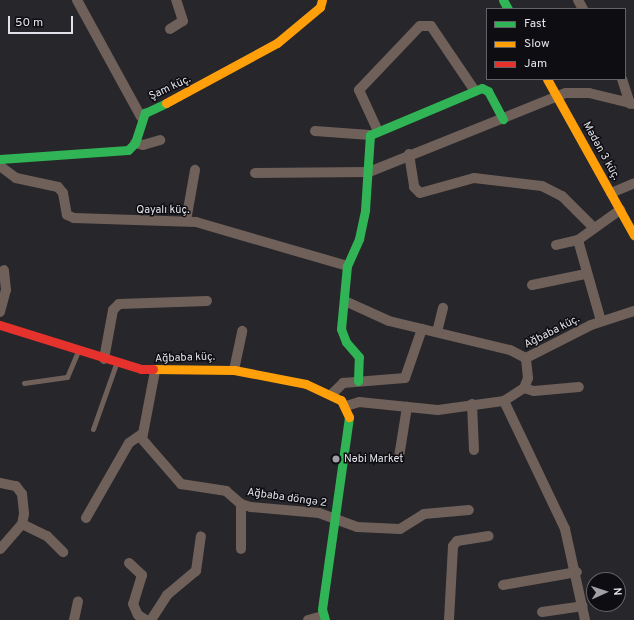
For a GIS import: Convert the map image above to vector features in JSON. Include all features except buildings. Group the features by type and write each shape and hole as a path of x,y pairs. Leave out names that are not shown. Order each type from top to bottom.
{"street":[{"path":"0,159 119,153 135,143 141,117 76,0"},
{"path":"170,29 183,21 176,0"},
{"name":"Şam küç.","path":"141,117 277,43 320,7 322,0"},
{"path":"358,381 359,357 346,342 341,329 345,301 347,266 362,223 373,132 359,90 420,26 430,26 475,91"},
{"name":"Mədən 3 küç.","path":"548,80 634,235"},
{"path":"622,80 632,104"},
{"path":"315,131 373,132 482,88 488,91 503,119"},
{"path":"254,173 369,172 409,154 503,119 557,96 580,92 632,104"},
{"path":"135,143 143,145 160,140"},
{"path":"409,154 414,187 420,193 474,178 542,186 562,196 593,226"},
{"name":"Qayalı küç.","path":"0,166 16,178 58,187 63,193 67,215 74,218 110,222 186,221 347,266"},
{"path":"186,221 195,170"},
{"path":"611,193 634,183"},
{"path":"556,244 578,240 593,226 620,210"},
{"path":"578,240 586,274 602,321"},
{"path":"0,312 6,290 4,270"},
{"path":"532,285 586,274"},
{"path":"345,301 375,316 422,330 437,332 510,350 526,358"},
{"path":"104,359 113,310 119,304 207,302"},
{"path":"437,332 442,308"},
{"name":"Ağbaba küç.","path":"524,388 528,378 526,358 602,321 634,311"},
{"name":"Ağbaba küç.","path":"0,325 117,363 155,371 234,370 295,381 332,394 346,406"},
{"path":"332,394 343,383 358,381 396,381 409,375 422,330"},
{"path":"234,370 242,331"},
{"path":"86,518 129,443 142,434 155,371"},
{"path":"308,620 324,618 335,518 349,424 346,406 359,402 438,410 472,404 504,401 524,388 534,391 579,387"},
{"path":"504,401 549,490 577,572 585,620"},
{"path":"472,404 474,450"},
{"path":"399,457 407,407"},
{"name":"Ağbaba döngə 2","path":"142,434 146,446 176,480 226,491 241,504 335,518 357,526 400,528 424,514 469,510"},
{"path":"0,483 16,486 22,494 22,524 0,549"},
{"path":"241,504 241,549"},
{"path":"22,524 47,536 63,552"},
{"path":"151,620 167,595 196,571 201,536"},
{"path":"449,620 453,546 457,541 489,536"},
{"path":"129,563 142,575 133,604 138,615 146,620"},
{"path":"503,584 577,572"},
{"path":"74,620 78,601"},
{"path":"542,612 583,606"}],"lane":[{"path":"24,383 67,377 78,351"},
{"path":"93,429 117,363"}],"traffic: fast":[{"path":"503,0 507,8"},
{"path":"358,381 359,357 346,342 341,329 347,266 359,239 365,210 370,135 482,88 488,91 503,119"},
{"path":"0,159 128,150 135,143 145,113 166,103"},
{"path":"325,620 322,609 349,417"}],"traffic: slow":[{"path":"166,103 277,43 320,7 322,0"},
{"path":"548,80 634,235"},
{"path":"153,369 234,370 306,384 341,400 349,417"}],"traffic: jam":[{"path":"0,325 141,369 153,369"}],"place":[{"name":"Nəbi Market","path":"336,459"}]}
